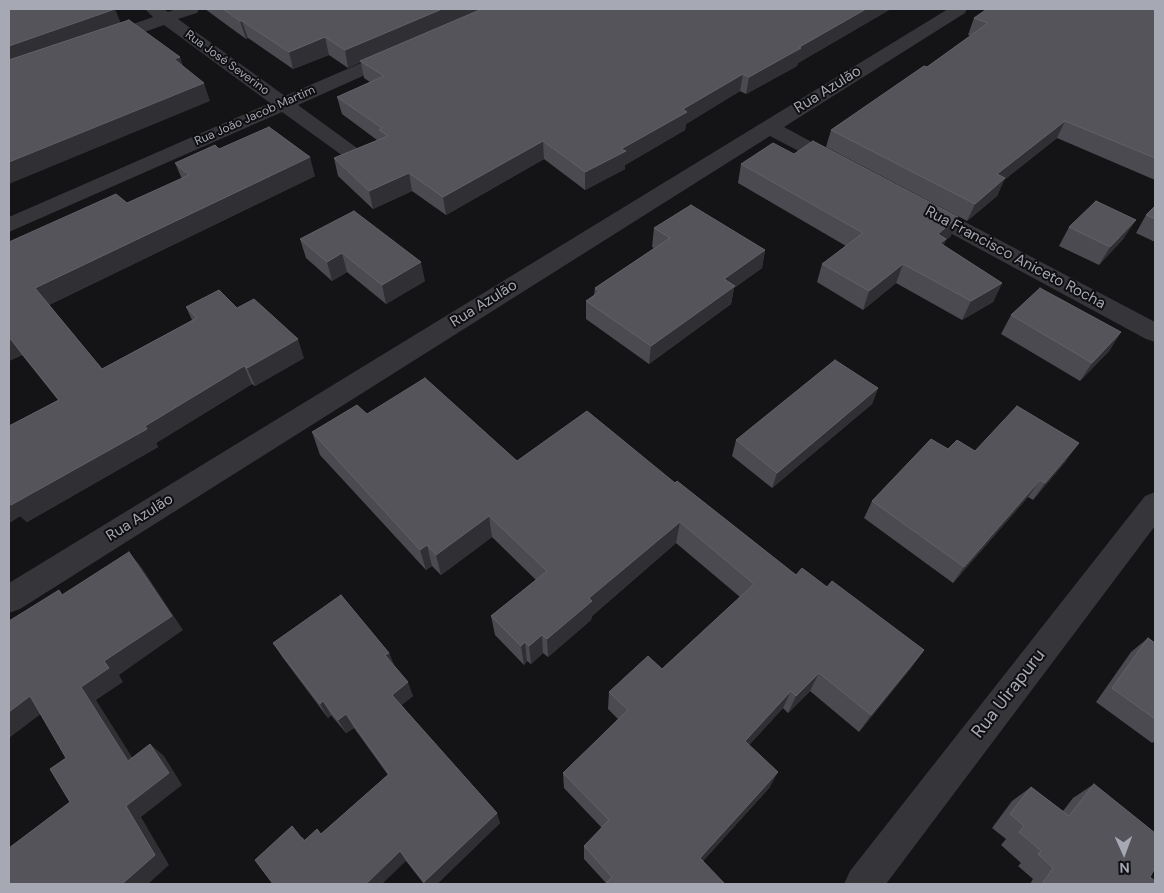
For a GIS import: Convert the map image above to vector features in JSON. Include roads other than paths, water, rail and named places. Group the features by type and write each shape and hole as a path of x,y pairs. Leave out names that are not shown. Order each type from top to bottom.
{"street":[{"path":"92,45 159,13 191,9"},
{"name":"Rua Azulão","path":"9,599 959,9"},
{"name":"Rua José Severino","path":"159,13 350,152"},
{"name":"Rua João Jacob Martim","path":"9,225 410,48"},
{"path":"769,127 857,174"},
{"name":"Rua Francisco Aniceto Rocha","path":"901,197 1155,333"},
{"name":"Rua Uirapuru","path":"863,884 1155,504"}]}
